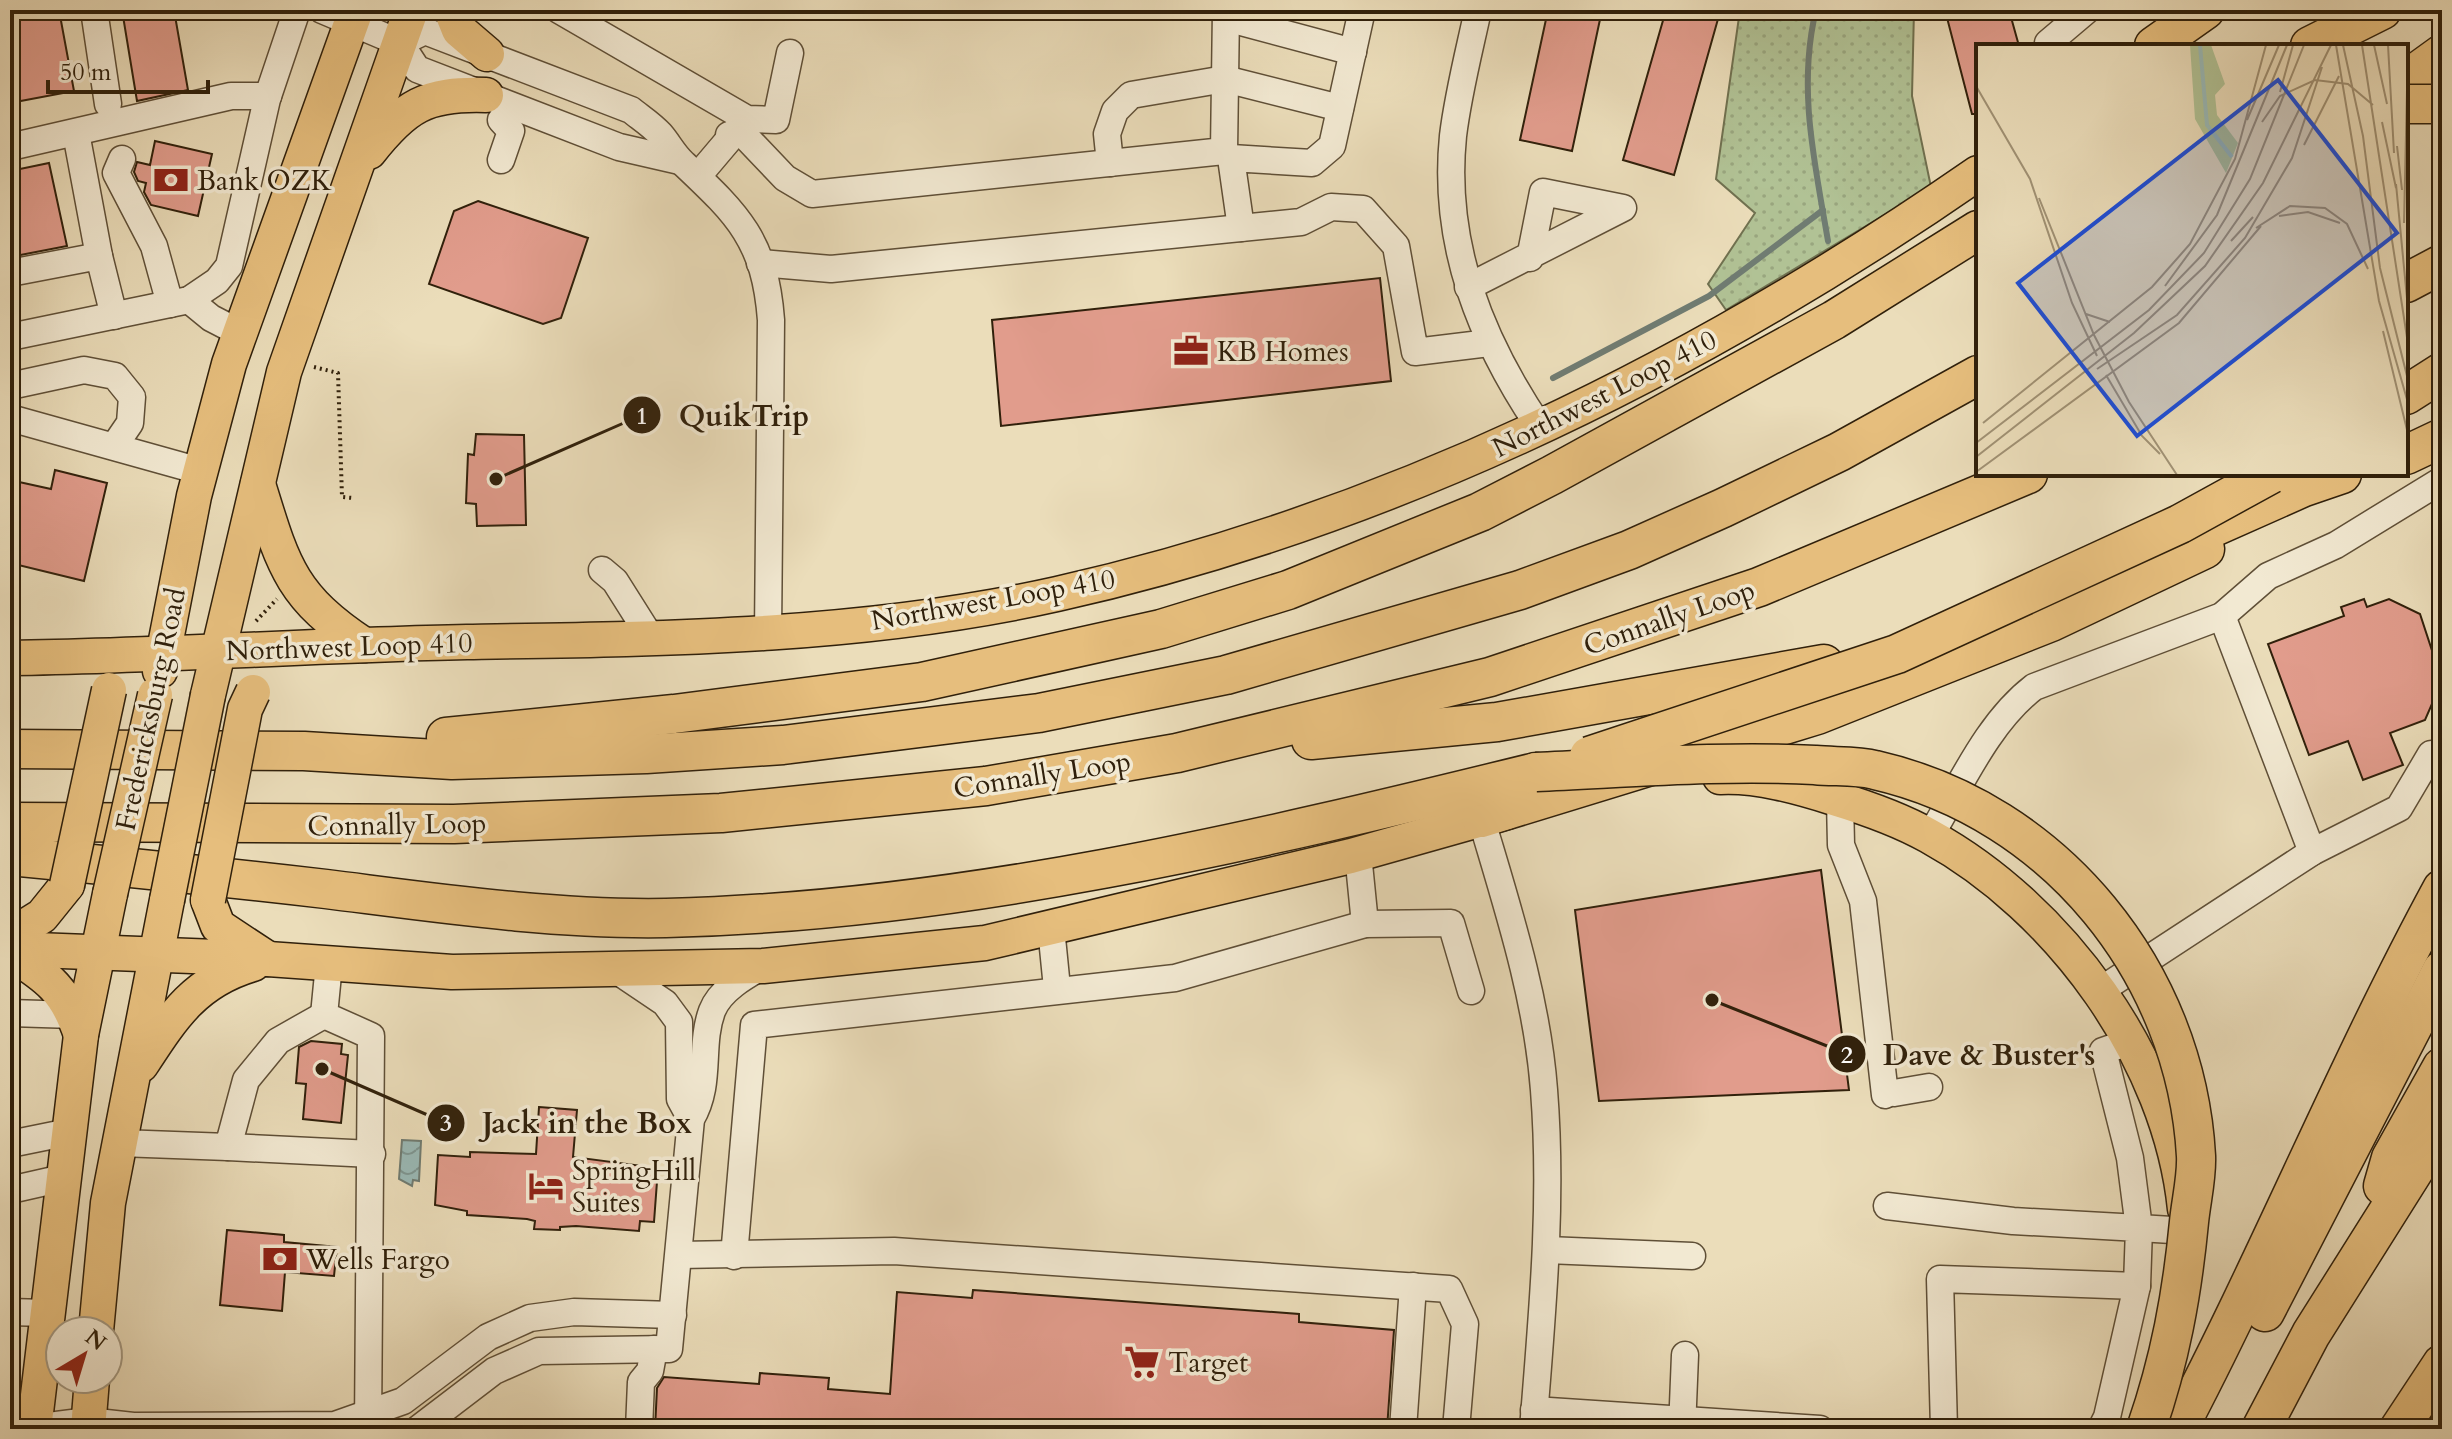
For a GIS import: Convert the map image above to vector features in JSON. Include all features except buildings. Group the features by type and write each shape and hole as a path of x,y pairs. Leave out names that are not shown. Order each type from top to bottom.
{"highway":[{"path":"2157,44 2205,10"},
{"path":"2314,44 2382,10"},
{"path":"2408,79 2442,54"},
{"path":"2408,104 2442,103"},
{"path":"2408,123 2442,103"},
{"path":"304,751 674,714 922,682 1131,636 1288,590 1480,512 1552,475 1834,320 1976,231"},
{"path":"1834,320 1976,253"},
{"path":"2408,282 2442,264"},
{"path":"2408,394 2442,372"},
{"path":"10,749 304,751 452,760 646,754 783,745 1039,713 1226,675 1492,599 1629,550 1839,452 1976,376"},
{"name":"Connally Loop","path":"10,822 454,824 721,813 986,786 1177,753 1490,677 1759,587 2023,476"},
{"path":"10,856 555,914 662,918 790,912 1018,885 1300,827 1536,772 1897,654 2167,530 2267,476"},
{"path":"1177,753 1497,722 1768,676 1882,651 2017,609 2336,476"},
{"path":"1481,818 1817,715 2051,622 2361,476"},
{"path":"1536,772 1768,762 1873,769 1946,791 2002,821 2052,860 2101,908 2141,965 2177,1046 2190,1103 2196,1159 2184,1273 2168,1364 2146,1429"},
{"path":"2178,1429 2232,1327 2309,1157 2442,889"},
{"path":"2203,1429 2442,970"},
{"path":"2366,1241 2391,1158 2442,1067"},
{"path":"2261,1429 2311,1334 2366,1241 2442,1126"},
{"path":"2399,1429 2442,1364"}],"main road":[{"name":"Fredericksburg Road","path":"98,1315 108,1203 216,650 298,329 411,10"},
{"path":"451,10 459,30 487,54"},
{"path":"2140,44 2177,10"},
{"name":"Fredericksburg Road","path":"31,1428 69,1132 78,1025 155,695 200,471 240,333 343,14"},
{"path":"354,172 390,126 414,106 452,94 499,116"},
{"name":"Northwest Loop 410","path":"10,658 768,634 944,613 1071,590 1189,559 1350,508 1541,429 1671,363 1818,279 1976,174"},
{"path":"258,483 281,559 292,579 310,604 364,645"},
{"path":"268,959 239,943 218,926 208,900 245,709 268,672 301,647"},
{"path":"10,936 42,916 67,885 109,690 103,676 93,667 65,657"},
{"path":"10,951 268,959 452,972 763,966 985,943 1358,854 1481,818 1637,781 1726,777 1804,788 1877,811 1930,836 1971,863 2025,906 2098,992 2129,1042 2151,1086 2172,1141 2190,1259 2180,1340 2154,1429"},
{"path":"10,951 59,988 78,1025"},
{"path":"133,1077 165,1029 204,985 222,973 268,959"},
{"path":"88,1425 91,1395"}],"street":[{"path":"94,10 108,104"},
{"path":"10,337 180,302 217,281 229,266 268,96 297,10"},
{"path":"559,10 738,127 785,178 812,194 1110,163 1227,155 1312,163 1332,146 1362,10"},
{"path":"1478,10 1457,110 1451,177 1454,218 1468,287 1489,343 1541,429"},
{"path":"2049,44 2087,10"},
{"path":"343,14 400,43 417,69 499,116 535,114 619,147 689,168"},
{"path":"1241,228 1227,155 1226,14 1353,52"},
{"path":"400,43 425,31 631,110 658,131 743,224 768,287 771,320 768,634"},
{"path":"689,168 738,127 776,120 790,53"},
{"path":"1110,163 1107,134 1115,111 1131,95 1225,79 1340,108"},
{"path":"10,147 231,96 268,96"},
{"path":"499,116 535,114"},
{"path":"499,116 501,160"},
{"path":"76,133 99,256 114,316"},
{"path":"122,159 116,173 180,302 240,333"},
{"path":"760,263 831,269 1301,222 1331,207 1363,209 1396,246 1415,352 1489,343"},
{"path":"10,273 99,256"},
{"path":"1468,287 1530,258"},
{"path":"10,386 84,370 115,376 132,397 130,423 115,445"},
{"path":"10,418 200,471"},
{"path":"1930,836 2001,721 2017,700 2034,687 2222,616 2268,576 2336,545 2442,480"},
{"path":"602,570 615,581 651,638"},
{"path":"2222,616 2312,852"},
{"path":"2098,992 2312,852 2399,808 2431,754"},
{"path":"1840,800 1841,845 1863,901 1890,1094 1929,1087"},
{"path":"1481,818 1519,949 1544,1087 1547,1250 1533,1420 1818,1429"},
{"path":"1358,854 1365,924"},
{"path":"734,1256 754,1025 1057,988 1175,978 1365,924 1451,923 1471,991"},
{"path":"1051,928 1057,988"},
{"path":"324,1015 329,964"},
{"path":"418,1429 494,1371 539,1351 669,1349 691,1119 701,1102 712,1010 725,993 763,966"},
{"path":"616,970 665,1003 679,1022 680,1099 691,1119"},
{"path":"10,1013 78,1025"},
{"path":"228,1147 246,1080 278,1041 324,1015"},
{"path":"324,1015 371,1036 368,1422"},
{"path":"2101,1429 2107,1417 2137,1286 2139,1228 2130,1158 2103,1051 2129,1042"},
{"path":"10,1144 69,1132"},
{"path":"120,1143 372,1154"},
{"path":"10,1190 63,1178"},
{"path":"1887,1206 2013,1221 2188,1231"},
{"path":"1547,1250 1692,1256"},
{"path":"679,1255 894,1251 1449,1289 1465,1324 1456,1429"},
{"path":"1944,1429 1940,1279 2137,1286"},
{"path":"1403,1429 1413,1286"},
{"path":"10,1312 46,1313"},
{"path":"31,1428 88,1425 335,1425 368,1422 403,1401 488,1337 530,1318 574,1312 673,1315"},
{"path":"639,1429 641,1382 650,1371 654,1349"},
{"path":"1682,1424 1685,1355"}],"path":[{"path":"312,367 338,373 342,497 353,498"},
{"path":"250,620 257,621 286,588"}],"green space":[{"path":"1740,10 1914,10 1912,96 1931,187 1726,310 1708,284 1755,213 1716,179"}],"water":[{"path":"402,1140 421,1141 419,1181 413,1180 412,1186 399,1179"}],"waterway":[{"path":"1816,10 1808,68 1808,97 1813,155 1828,241"},
{"path":"1553,378 1709,296 1823,210"}],"place":[{"name":"Bank OZK","path":"171,180"},
{"name":"KB Homes","path":"1191,351"},
{"name":"QuikTrip","path":"496,479"},
{"name":"Dave & Buster's","path":"1712,1000"},
{"name":"Jack in the Box","path":"322,1069"},
{"name":"SpringHill Suites","path":"546,1186"},
{"name":"Wells Fargo","path":"280,1259"},
{"name":"Target","path":"1142,1362"}]}
